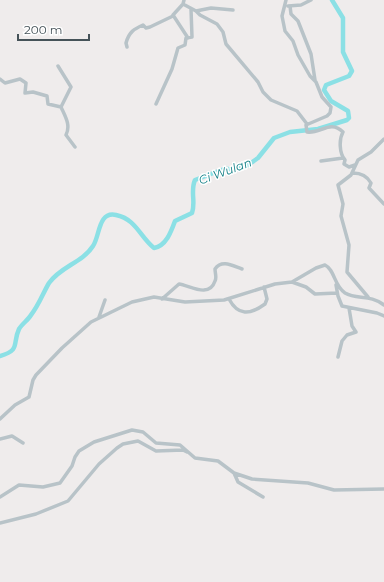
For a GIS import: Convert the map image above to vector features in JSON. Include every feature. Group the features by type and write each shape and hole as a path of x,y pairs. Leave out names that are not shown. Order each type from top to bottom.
{"street":[{"path":"286,0 291,14 298,21 311,54 315,81 322,97 331,107 330,113 326,116 306,125"},
{"path":"288,6 301,5 311,0"},
{"path":"128,47 126,43 129,34 136,28 144,25 146,28 150,27 173,16 184,2 191,9 217,24 223,32 226,44 258,82 269,98 297,111 306,125 308,133 333,126 344,132 340,138 345,166 350,167 354,165"},
{"path":"288,6 282,16 285,31 293,41 298,55 310,76 315,81"},
{"path":"196,11 211,8 233,10"},
{"path":"156,104 172,69 178,48 184,45 188,38 192,36 191,9"},
{"path":"173,16 188,38"},
{"path":"58,66 71,87 61,106"},
{"path":"0,79 5,83 20,79 26,83 25,93 33,92 47,96 48,104 61,106"},
{"path":"61,106 68,122 69,130 66,135 75,147"},
{"path":"368,297 347,272 350,256 349,245 341,216 343,204 337,186 338,183 352,173 354,165 358,160 371,152 384,139"},
{"path":"321,161 343,158"},
{"path":"352,173 359,174 369,180 371,183 369,188 384,204"},
{"path":"162,298 179,284 199,291 211,287 215,282 215,269 220,265 226,264 242,269"},
{"path":"0,419 15,405 28,397 36,375 62,348 91,322 132,302 154,297 186,302 229,299 264,287 292,282 316,268 325,265 329,268 336,284 337,294 341,304 349,308 377,313 384,316"},
{"path":"292,282 306,287 315,294 337,294"},
{"path":"336,284 346,294 368,297 384,305"},
{"path":"229,299 238,311 242,313 248,312 265,304 266,299 264,287"},
{"path":"99,318 105,300"},
{"path":"338,357 342,341 347,336 356,332 352,326 349,308"},
{"path":"0,497 20,485 43,487 60,483 72,466 74,456 79,451 94,442 132,430 143,432 156,443 180,445 195,458 218,461 234,473 252,479 307,483 331,490 384,489"},
{"path":"0,439 12,436 23,444"},
{"path":"0,523 36,514 68,501 99,464 123,444 138,441 156,451 183,450 189,453"},
{"path":"234,473 238,482 263,497"}],"waterway":[{"name":"Ci Wulan","path":"0,356 7,354 13,349 19,329 30,317 49,283 54,277 59,272 83,257 93,246 100,225 106,217 110,215 123,217 133,224 149,244 154,248 158,247 168,238 175,221 192,213 193,188 195,180 224,169 237,169 248,165 258,158 274,138 290,132 318,129 347,120 349,118 348,111 331,101 324,90 326,85 349,76 352,71 343,52 343,18 332,0"}]}
